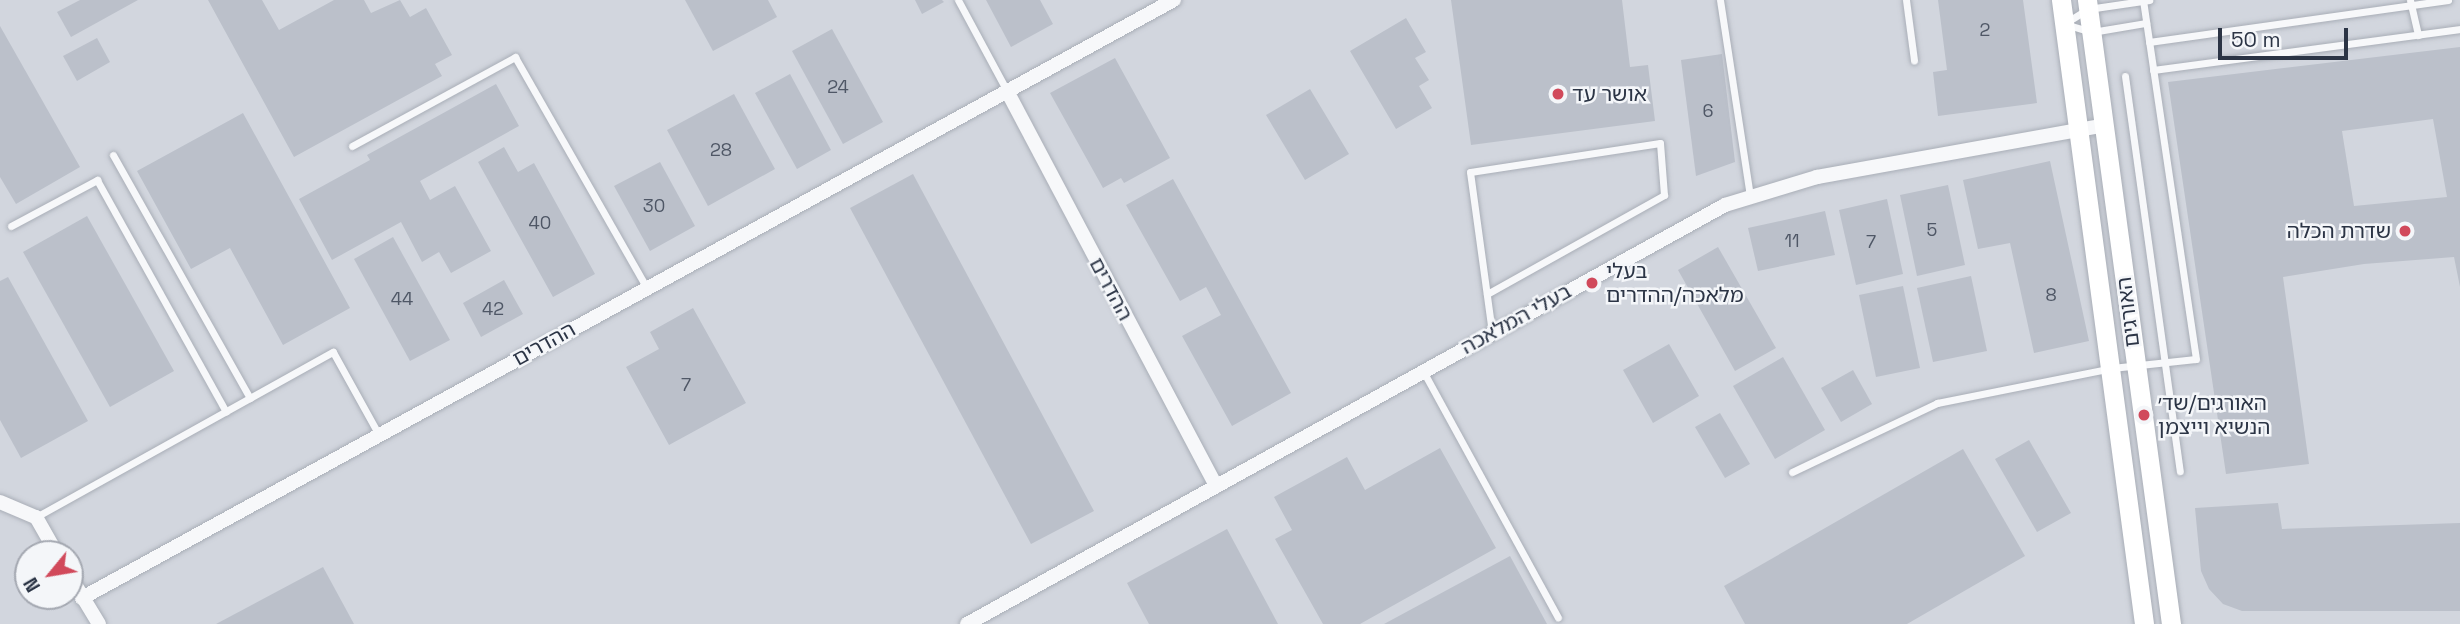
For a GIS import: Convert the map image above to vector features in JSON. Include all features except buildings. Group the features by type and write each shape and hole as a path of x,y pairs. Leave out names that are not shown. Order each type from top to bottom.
{"street":[{"name":"ההדרים","path":"84,597 1174,0"},
{"name":"האורגים","path":"2061,0 2144,624"},
{"name":"האורגים","path":"2088,4 2134,366 2172,622"},
{"name":"ההדרים","path":"1007,92 1216,485"},
{"name":"בעלי המלאכה","path":"967,624 1688,224 1750,196 1816,177 2105,125"},
{"path":"0,502 36,517 49,540"},
{"path":"84,601 99,624"}],"lane":[{"path":"958,0 1007,92"},
{"path":"1720,0 1750,196"},
{"path":"1906,0 1914,60"},
{"path":"2149,42 2411,3 2448,0"},
{"path":"1792,472 1937,403 2112,368 2196,359 2146,23 2146,1 2088,4 2064,24"},
{"path":"2411,3 2418,35"},
{"path":"2064,24 2092,32 2146,23"},
{"path":"2153,70 2460,29"},
{"path":"352,146 515,57 647,288"},
{"path":"2125,76 2180,471"},
{"path":"1487,294 1664,195 1660,143 1470,172 1492,332"},
{"path":"113,155 250,398"},
{"path":"11,226 97,180 226,412"},
{"path":"36,517 333,352 379,435"},
{"path":"1423,371 1558,618"}],"shaded area":[{"path":"0,0 2460,0 2460,624 0,624"}],"place":[{"name":"אושר עד","path":"1558,94"},
{"name":"שדרת הכלה","path":"2405,231"},
{"name":"בעלי מלאכה/ההדרים","path":"1592,283"},
{"name":"האורגים/שד׳ הנשיא וייצמן","path":"2144,415"}]}
